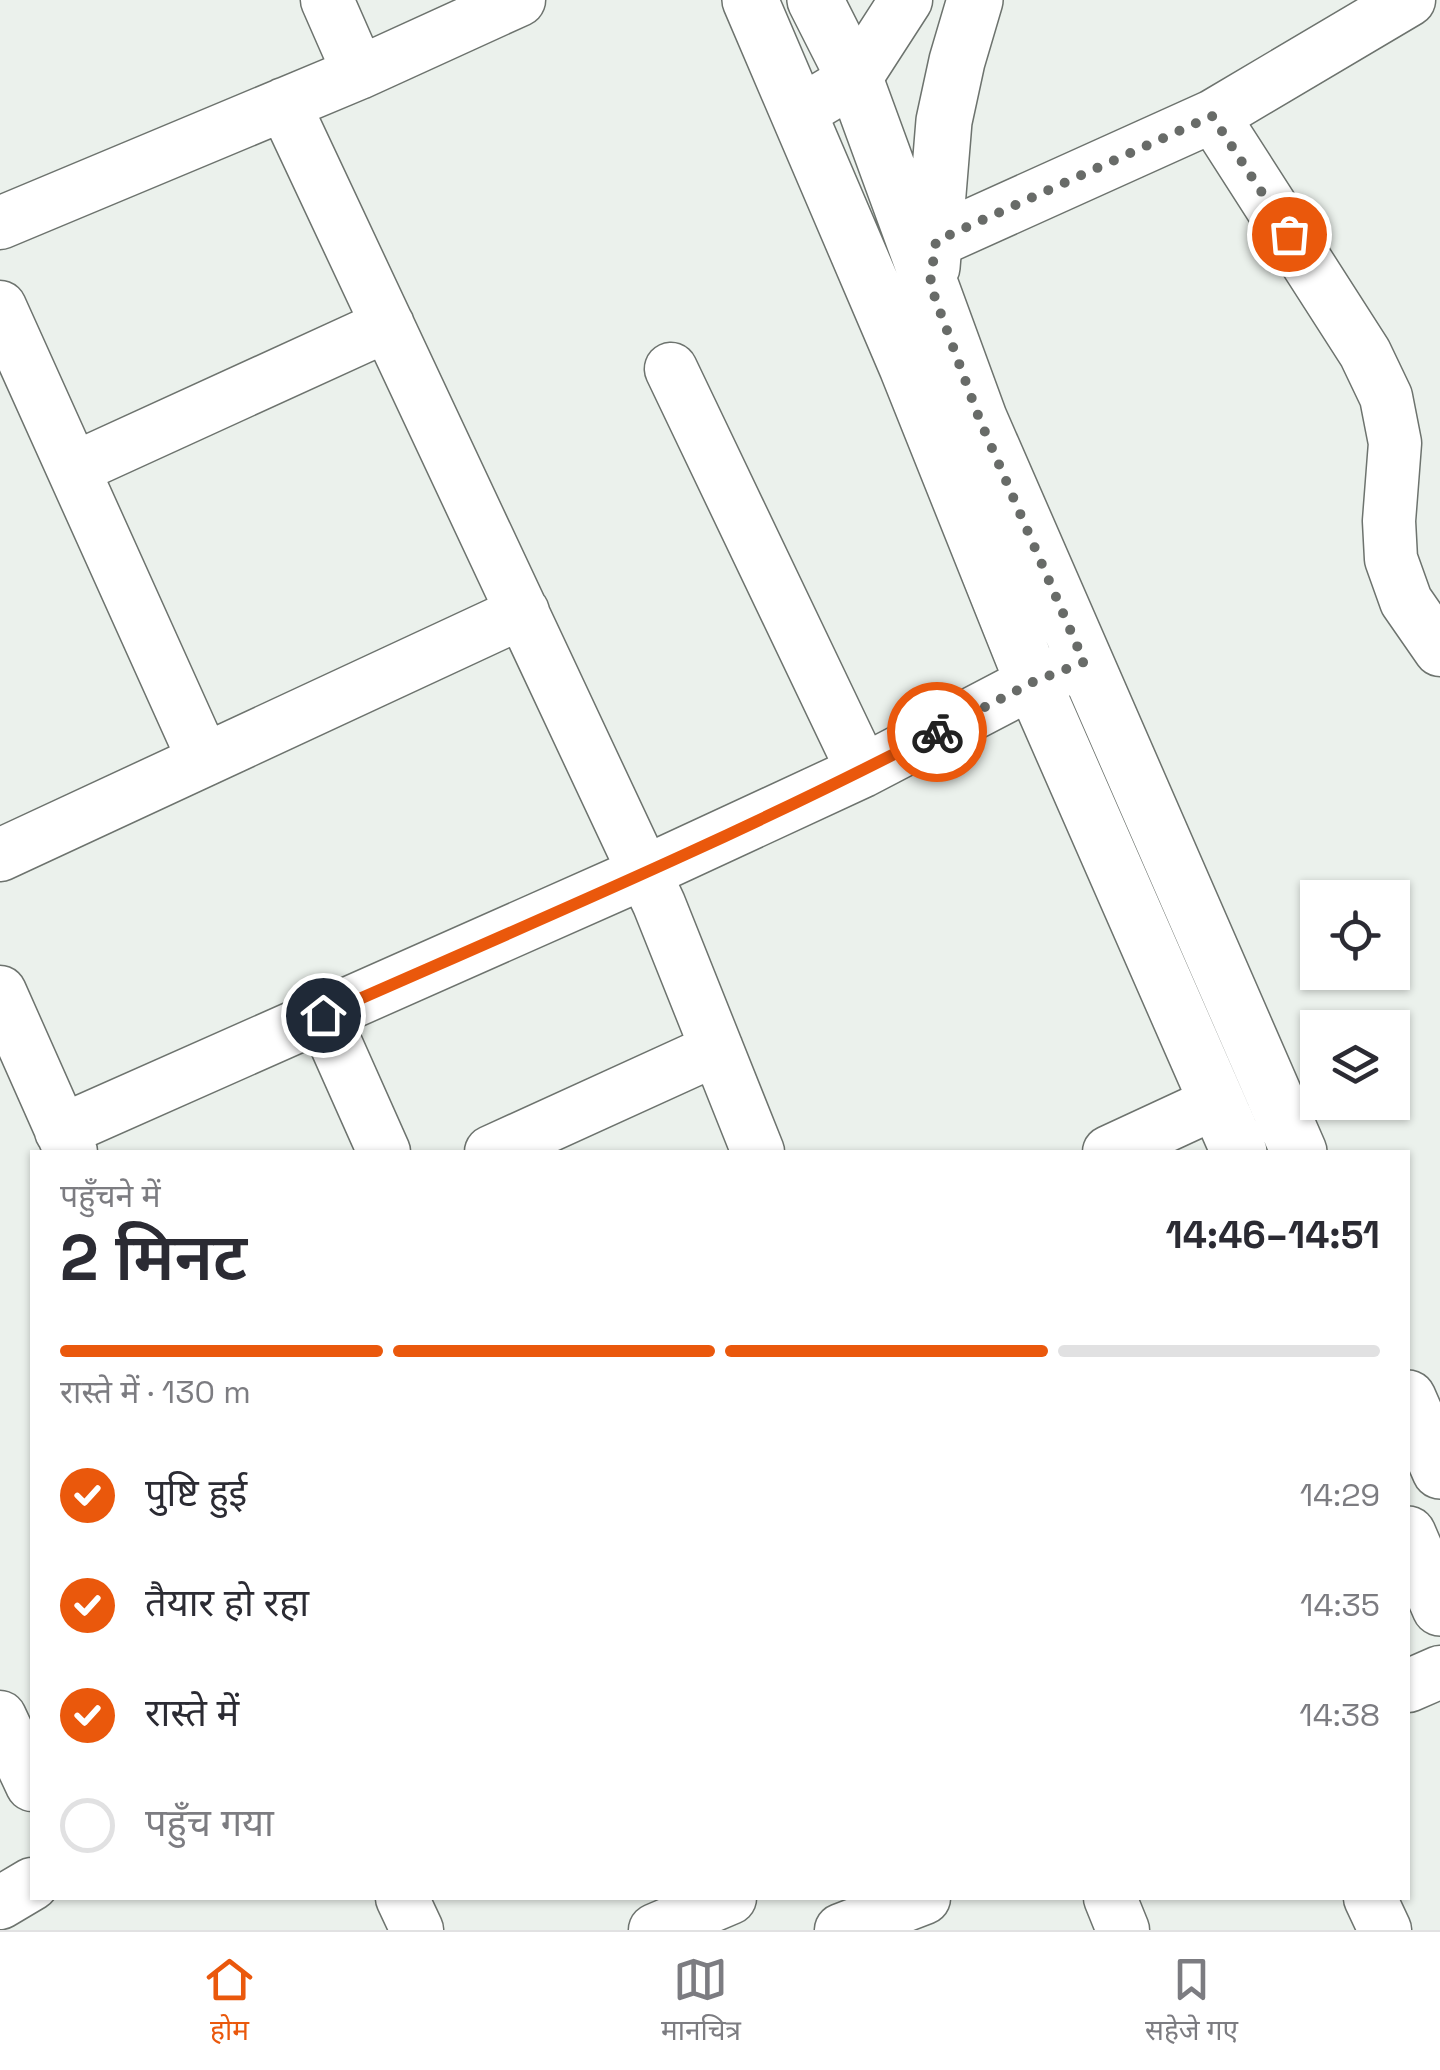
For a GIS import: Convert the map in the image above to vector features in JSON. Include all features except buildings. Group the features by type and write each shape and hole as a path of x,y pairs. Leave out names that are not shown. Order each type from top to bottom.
{"highway":[{"path":"906,366 933,262 944,122 956,60 975,0"},
{"path":"820,3 933,262 979,418 1298,1150"},
{"path":"759,20 906,366 1033,682 1238,1150"},
{"path":"1410,1403 1440,1471"},
{"path":"1410,1540 1430,1600"}],"street":[{"path":"327,0 358,73"},
{"path":"0,223 358,73 519,0"},
{"path":"800,112 855,79 906,0"},
{"path":"933,262 1212,116 1409,0"},
{"path":"759,20 820,3"},
{"path":"284,104 645,872 757,1150"},
{"path":"1212,116 1365,352 1386,397 1394,443 1389,521 1392,559 1406,600 1440,650"},
{"path":"0,308 204,760"},
{"path":"73,469 388,325"},
{"path":"672,370 863,771"},
{"path":"0,855 523,612"},
{"path":"0,992 66,1142 323,1015 863,771 1033,682 1084,662"},
{"path":"323,1015 383,1150"},
{"path":"495,1150 717,1049"},
{"path":"1113,1150 1217,1102"},
{"path":"1410,1685 1440,1672"},
{"path":"0,1717 30,1781"},
{"path":"0,1903 30,1885"},
{"path":"403,1900 417,1930"},
{"path":"841,1930 919,1900"},
{"path":"1111,1900 1123,1930"},
{"path":"1371,1900 1385,1930"},
{"path":"655,1930 710,1901"}],"way so far":[{"path":"937,732 1033,682 1084,662 979,418 930,284 936,241 1212,116 1289,234"}],"route":[{"path":"323,1015 645,872 863,771 937,732"}]}
